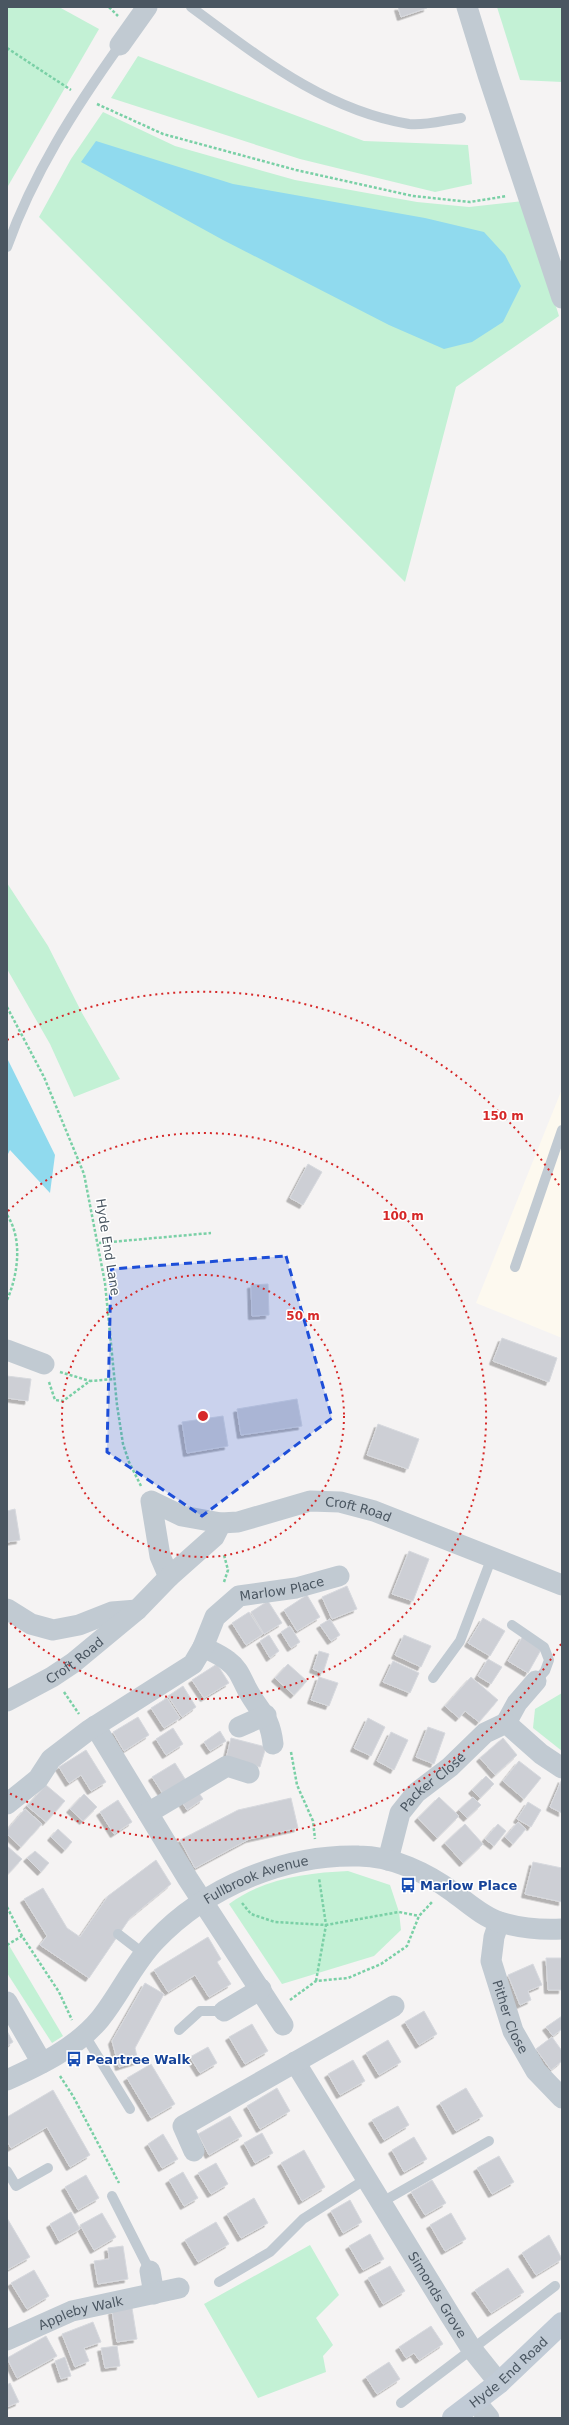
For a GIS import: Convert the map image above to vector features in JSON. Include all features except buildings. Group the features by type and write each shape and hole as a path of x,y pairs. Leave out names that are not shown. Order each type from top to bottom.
{"main road":[{"name":"Hyde End Road","path":"453,2418 482,2410 499,2383 562,2323"}],"street":[{"path":"120,45 147,7"},
{"path":"467,7 562,298"},
{"path":"7,1350 50,1368"},
{"name":"Croft Road","path":"7,1701 52,1677 137,1610 217,1530 238,1522 310,1501 329,1500 374,1511 562,1585"},
{"path":"151,1501 182,1516 217,1530"},
{"path":"151,1501 156,1538 164,1569 169,1577"},
{"name":"Marlow Place","path":"7,1804 38,1779 51,1759 92,1728 193,1664 203,1647 215,1618 223,1608 239,1596 296,1588 339,1576"},
{"path":"7,1609 31,1624 53,1630 79,1625 112,1612 137,1610"},
{"path":"203,1647 228,1660 240,1672 247,1689 266,1715 271,1728 273,1744"},
{"path":"536,1681 518,1703 506,1723 541,1754 562,1768"},
{"path":"239,1727 266,1715"},
{"name":"Packer Close","path":"388,1860 400,1813 416,1793 450,1767 485,1733 506,1723"},
{"path":"92,1728 279,2018"},
{"path":"148,1813 227,1766 249,1773"},
{"name":"Fullbrook Avenue","path":"7,2080 46,2062 84,2034 99,2020 155,1940 203,1901 256,1873 292,1862 359,1856 388,1860 418,1872 445,1887 499,1922 547,1930 562,1929"},
{"name":"Pither Close","path":"499,1922 491,1960 513,2031 536,2071 562,2098"},
{"path":"224,2011 261,1989"},
{"path":"7,2002 46,2062"},
{"path":"194,2151 183,2126 394,2006"},
{"name":"Simonds Grove","path":"295,2062 471,2348 499,2383"},
{"path":"150,2271 154,2294"},
{"name":"Appleby Walk","path":"8,2337 72,2311 178,2288"}],"lane":[{"path":"191,7 282,73 343,106 411,124 461,118"},
{"path":"7,248 40,172 68,120 120,45"},
{"path":"515,1267 562,1130"},
{"path":"433,1678 460,1641 492,1557"},
{"path":"512,1625 544,1647 549,1660 545,1671 536,1681"},
{"path":"118,1934 144,1954"},
{"path":"179,2030 200,2011 224,2011"},
{"path":"84,2034 130,2109"},
{"path":"382,2202 489,2141"},
{"path":"7,2171 16,2186 48,2168"},
{"path":"219,2282 270,2252 303,2219 366,2179"},
{"path":"112,2196 150,2271"},
{"path":"401,2403 471,2348 555,2286"}],"path":[{"path":"7,48 72,90"},
{"path":"92,102 163,134 296,170 413,196 470,202 527,192"},
{"name":"Hyde End Lane","path":"7,1007 44,1076 84,1174 99,1243 105,1283 116,1405 128,1462 151,1501"},
{"path":"7,1216 12,1223 18,1242 11,1291 7,1300"},
{"path":"99,1243 211,1233"},
{"path":"90,1381 63,1402 55,1400 50,1368 90,1381 114,1379"},
{"path":"217,1530 228,1570 218,1594 223,1608"},
{"path":"52,1677 92,1728"},
{"path":"273,1744 291,1752 297,1785 312,1822 326,1925 316,1981 279,2018"},
{"path":"231,1886 251,1914 275,1922 326,1925 399,1912 419,1916"},
{"path":"316,1981 348,1978 381,1964 407,1946 419,1916 445,1887"},
{"path":"7,1907 22,1936 59,1992 68,2016 84,2034"},
{"path":"7,1945 22,1936"},
{"path":"46,2062 73,2096 120,2184"}],"highlighted area":[{"path":"286,1256 332,1418 202,1516 107,1452 111,1269"}],"shaded area":[{"path":"562,1089 562,1338 476,1303"}],"green space":[{"path":"7,7 59,7 99,29 8,186"},
{"path":"497,7 562,7 562,82 520,80"},
{"path":"138,56 364,141 468,145 472,184 435,192 300,159 111,98"},
{"path":"103,112 175,146 295,180 417,202 469,207 523,201 559,316 456,387 405,582 39,217 71,159"},
{"path":"7,883 48,946 82,1013 120,1079 74,1097 50,1044 7,969"},
{"path":"562,1693 562,1751 533,1728 535,1709"},
{"path":"348,1871 390,1885 399,1912 401,1930 374,1956 282,1984 229,1904 242,1895 257,1888 286,1878 317,1873"},
{"path":"7,1942 63,2036 52,2043 7,1973"},
{"path":"310,2245 339,2295 316,2318 333,2345 323,2356 326,2372 258,2398 204,2304"}],"water":[{"path":"96,141 233,184 425,218 484,232 505,255 521,286 503,322 472,342 444,349 389,325 223,240 81,162"},
{"path":"7,1058 55,1155 50,1193 10,1150 7,1156"}],"place":[{"name":"Marlow Place","path":"408,1885"},
{"name":"Peartree Walk","path":"74,2059"}]}
